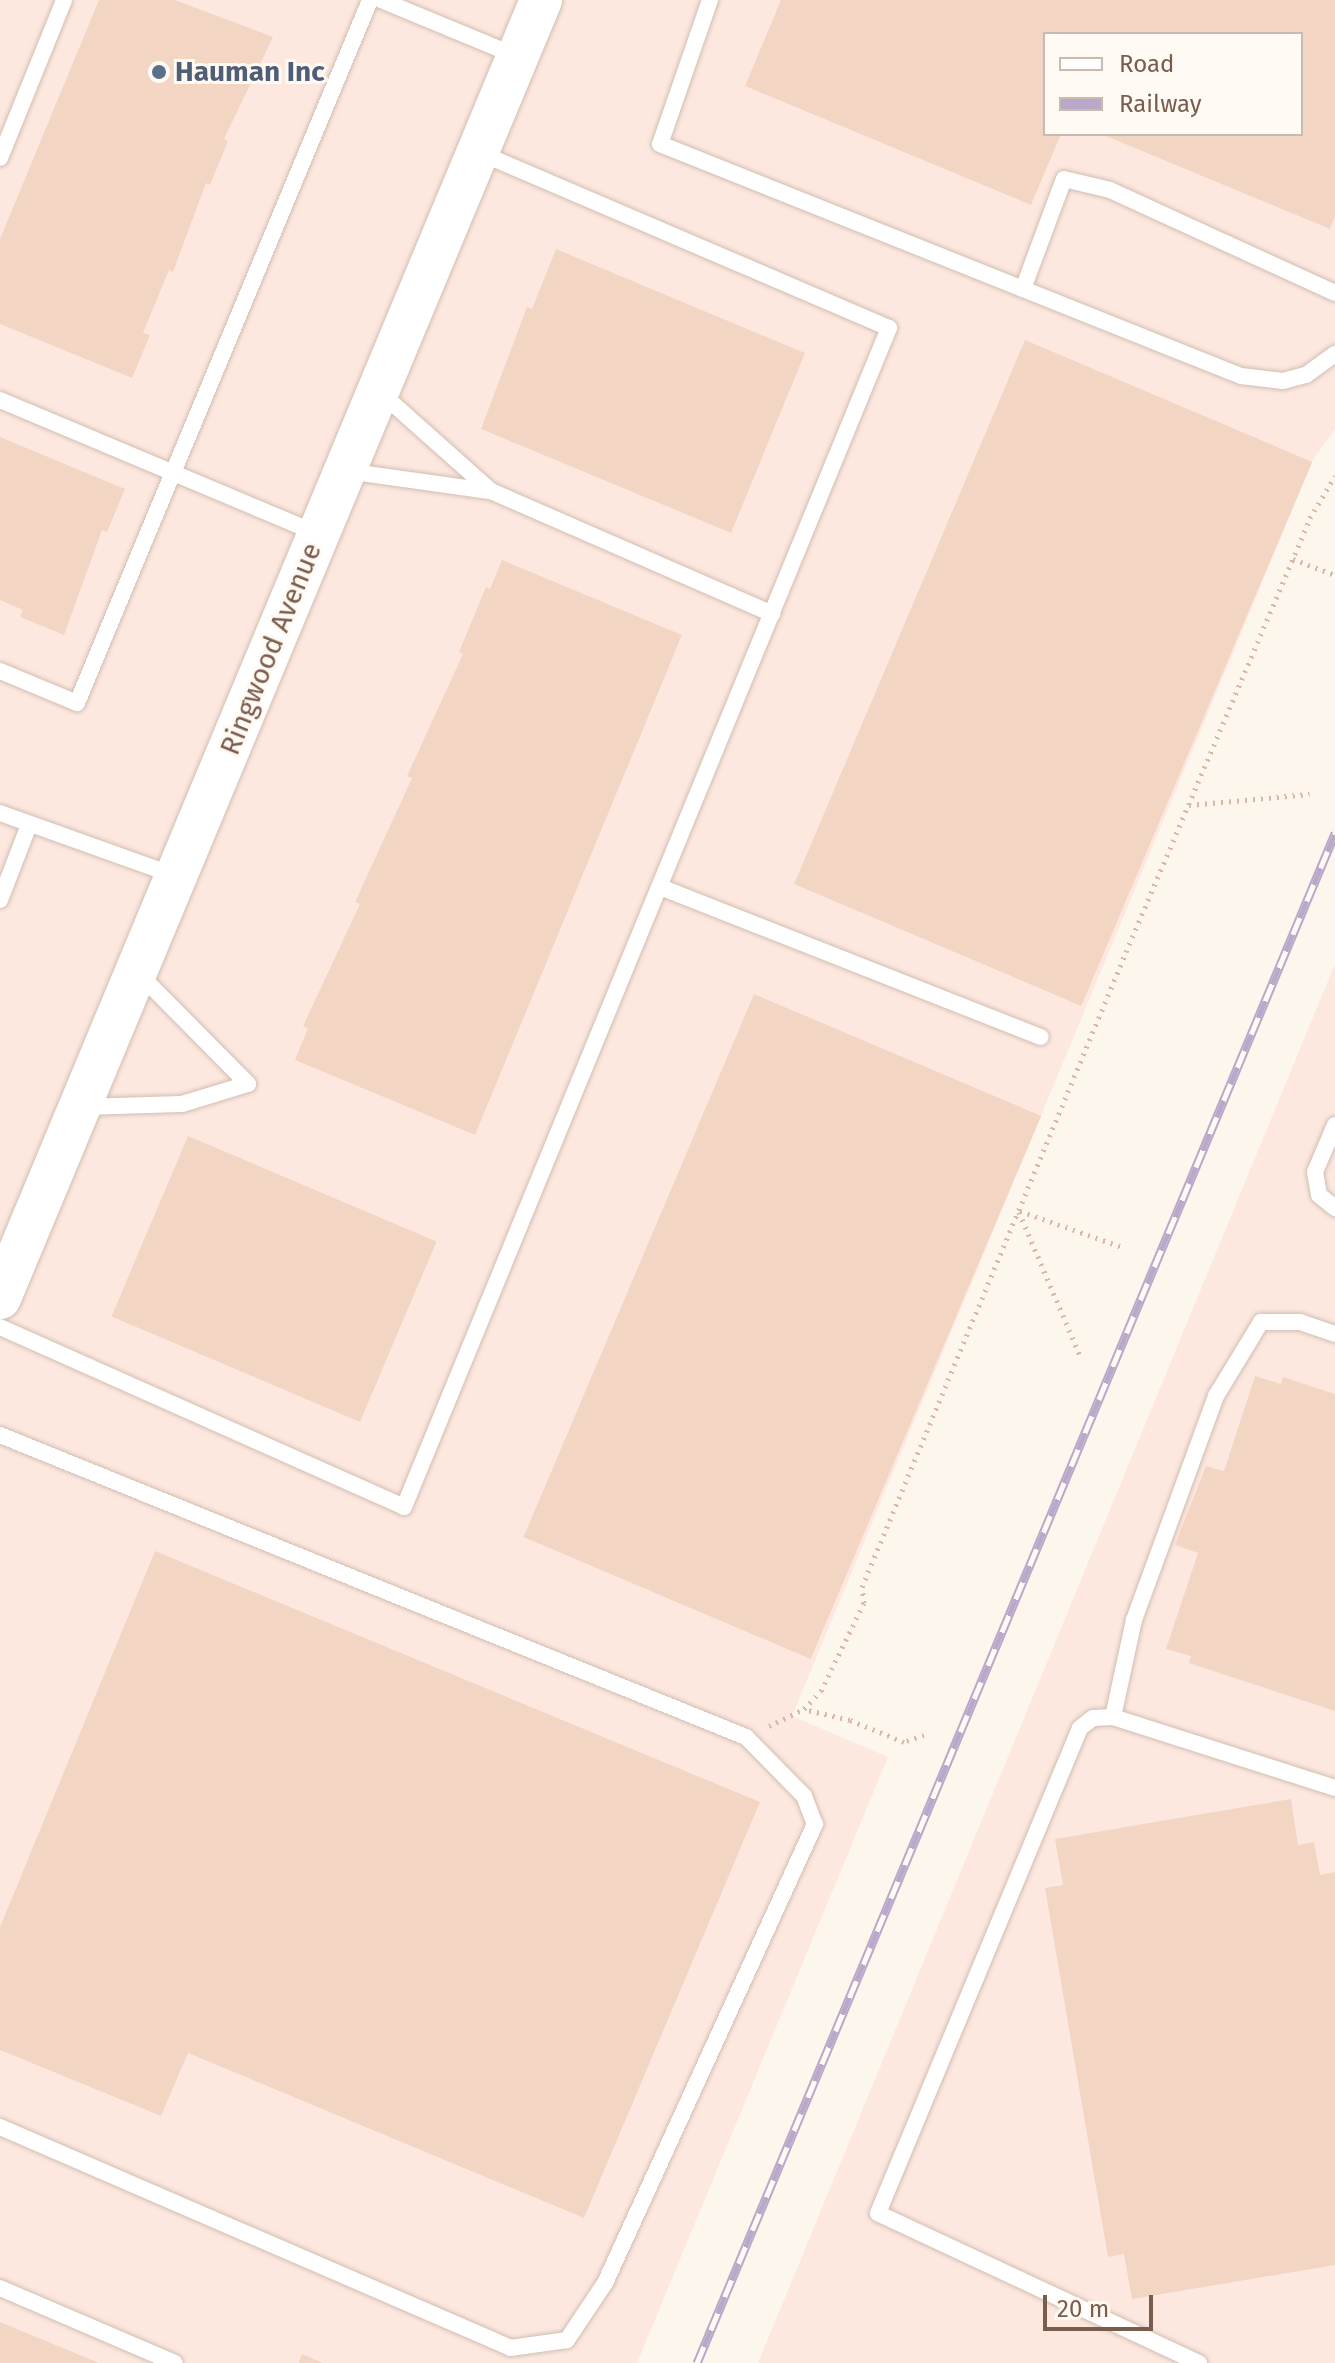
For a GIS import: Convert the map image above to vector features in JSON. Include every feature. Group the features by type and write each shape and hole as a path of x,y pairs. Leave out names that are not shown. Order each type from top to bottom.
{"street":[{"name":"Ringwood Avenue","path":"0,1298 541,0"}],"lane":[{"path":"0,158 64,0"},
{"path":"0,671 77,703 370,0"},
{"path":"381,0 517,56"},
{"path":"710,0 660,144 1241,376 1283,381 1306,375 1335,354"},
{"path":"0,1327 404,1507 889,328 477,152"},
{"path":"1023,289 1064,179 1110,190 1335,293"},
{"path":"379,391 491,491"},
{"path":"0,400 318,534"},
{"path":"345,471 491,491 772,614"},
{"path":"0,813 177,877"},
{"path":"0,900 29,825"},
{"path":"660,887 1040,1037"},
{"path":"80,1107 182,1104 248,1084 137,972"},
{"path":"1335,1125 1315,1172 1319,1195 1335,1208"},
{"path":"1113,1717 1134,1620 1216,1396 1261,1322 1300,1322 1335,1334"},
{"path":"0,1435 746,1737 804,1796 815,1824 605,2283 567,2340 511,2348 0,2127"},
{"path":"1199,2363 878,2213 1080,1728 1093,1718 1113,1717 1335,1788"},
{"path":"0,2288 175,2363"}],"path":[{"path":"746,1737 804,1709 821,1691 864,1603 862,1587 1019,1211 1293,559 1335,476"},
{"path":"1293,559 1335,575"},
{"path":"1189,805 1309,794"},
{"path":"1019,1211 1122,1247"},
{"path":"1019,1211 1080,1356"},
{"path":"804,1709 850,1720 904,1742 924,1735"}],"shaded area":[{"path":"0,0 1335,0 1335,429 1313,460 792,1716 888,1757 637,2363 0,2363"},
{"path":"1335,964 1335,2363 758,2363"}],"building":[{"path":"99,0 175,0 273,37 224,139 228,141 210,185 206,183 173,272 169,270 143,333 150,335 132,378 0,324 0,239"},
{"path":"781,0 1335,0 1335,216 1330,229 1106,136 1303,136 1303,32 1043,32 1043,136 1060,136 1031,205 745,86"},
{"path":"556,249 805,353 731,533 481,429 527,307 532,309"},
{"path":"1025,340 1312,462 1081,1006 794,884"},
{"path":"0,437 125,489 107,532 102,530 64,635 20,617 23,610 0,600"},
{"path":"502,560 682,635 475,1135 295,1060 308,1028 303,1026 360,904 355,902 412,778 407,776 463,654 459,652 486,587 490,589"},
{"path":"754,994 1041,1116 811,1659 523,1537"},
{"path":"188,1136 437,1241 360,1422 111,1316"},
{"path":"1255,1376 1281,1384 1283,1377 1335,1394 1335,1711 1189,1663 1191,1656 1166,1649 1198,1553 1175,1545 1206,1466 1224,1471"},
{"path":"155,1551 760,1802 584,2218 188,2053 161,2116 0,2050 0,1927"},
{"path":"1291,1799 1298,1845 1314,1842 1320,1875 1335,1872 1335,2265 1132,2299 1124,2254 1108,2257 1045,1888 1063,1885 1055,1839"},
{"path":"0,2322 99,2363 0,2363"},
{"path":"302,2354 323,2363 299,2363"}],"railway":[{"path":"697,2363 1335,833"}],"place":[{"name":"Hauman Inc","path":"159,72"}]}
